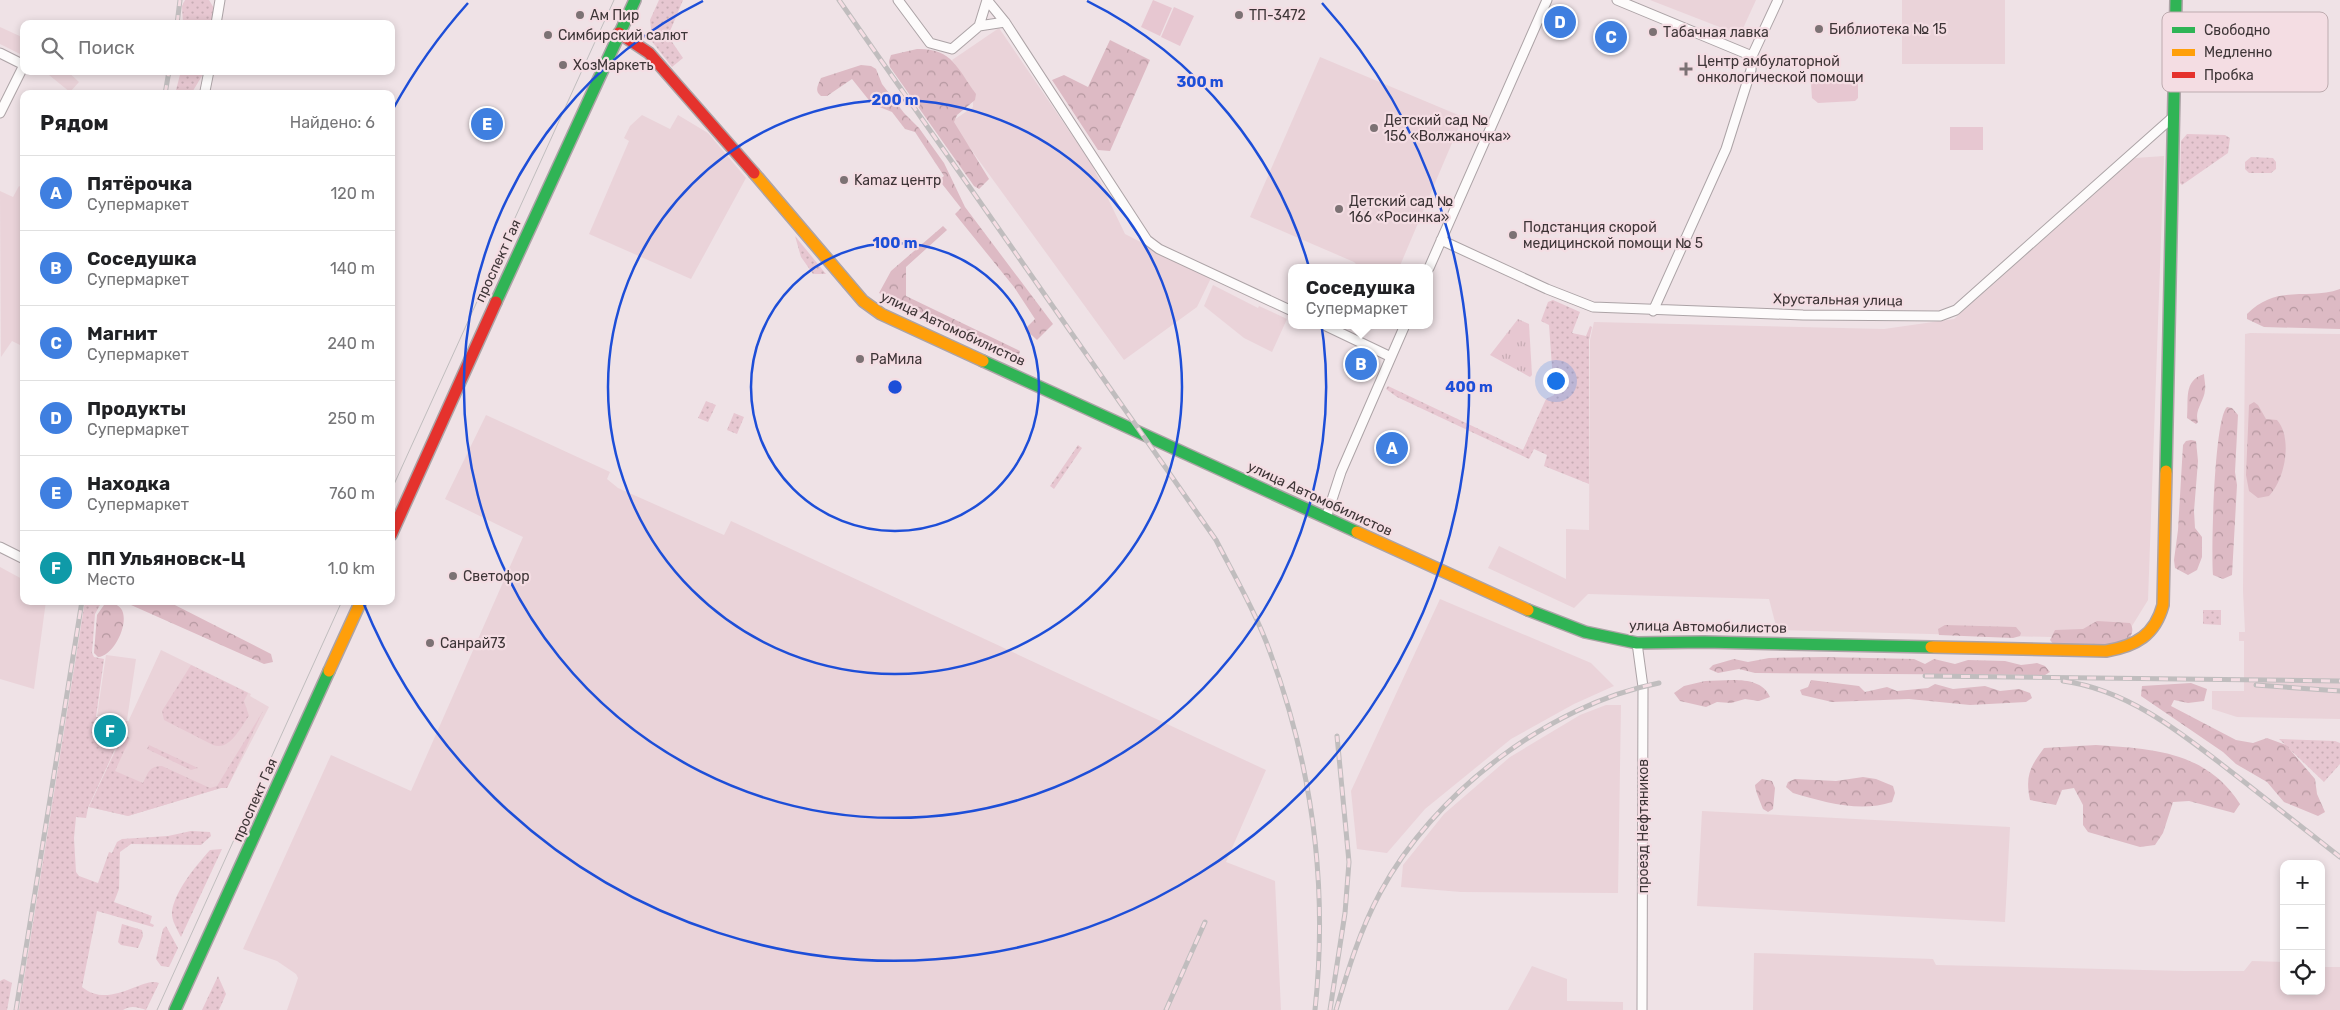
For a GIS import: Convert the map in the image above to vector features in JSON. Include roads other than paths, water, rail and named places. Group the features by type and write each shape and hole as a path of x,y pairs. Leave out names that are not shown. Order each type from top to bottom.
{"street":[{"path":"217,20 220,0"},
{"name":"проспект Гая","path":"395,526 635,0"},
{"path":"898,0 930,43 952,49 979,26 1004,22"},
{"path":"979,26 987,0"},
{"path":"987,0 1004,22 1147,240 1159,249 1288,309"},
{"path":"1431,264 1547,0"},
{"path":"1617,0 1752,56"},
{"path":"1653,311 1726,149 1751,70 1752,56 1778,0"},
{"name":"улица Автомобилистов","path":"620,33 649,53 673,78 863,302 881,314 1545,618 1585,632 1637,643 1704,642 2106,652 2126,649 2146,638 2161,617 2164,579 2174,116"},
{"path":"0,53 20,63"},
{"path":"0,113 20,73"},
{"path":"206,90 208,75"},
{"path":"2174,92 2174,116"},
{"name":"Хрустальная улица","path":"1441,240 1577,302 1593,307 1653,311 1921,317 1948,314 1956,310 2174,116"},
{"path":"1332,329 1391,357"},
{"path":"1326,518 1341,472 1403,329"},
{"path":"0,547 20,557"},
{"name":"проспект Гая","path":"175,1010 359,605"},
{"name":"проезд Нефтяников","path":"1637,643 1643,697 1642,1010"}],"tram line":[{"path":"395,482 614,0"},
{"path":"157,1010 340,605"}],"railway":[{"path":"178,20 180,0"},
{"path":"839,0 1216,540 1252,609 1270,652 1285,696 1307,784 1314,829 1320,919 1315,1010"},
{"path":"166,90 168,75"},
{"path":"16,1010 81,605"},
{"path":"1925,676 2340,681"},
{"path":"2063,681 2088,686 2112,694 2156,717 2198,746 2340,857"},
{"path":"1336,1010 1360,936 1380,893 1403,856 1430,822 1462,789 1498,759 1536,733 1576,711 1617,694 1659,683"},
{"path":"2256,685 2340,691"},
{"path":"1330,1010 1345,913 1349,862 1337,736"},
{"path":"1166,1010 1205,922"}],"place":[{"name":"Ам Пир","path":"580,15"},
{"name":"ТП-3472","path":"1239,15"},
{"name":"Продукты","path":"1560,22"},
{"name":"Библиотека № 15","path":"1819,29"},
{"name":"Табачная лавка","path":"1653,32"},
{"name":"Симбирский салют","path":"548,35"},
{"name":"Магнит","path":"1611,37"},
{"name":"ХозМаркеть","path":"563,65"},
{"name":"Центр амбулаторной онкологической помощи","path":"1686,69"},
{"name":"Находка","path":"487,124"},
{"name":"Детский сад № 156 «Волжаночка»","path":"1374,128"},
{"name":"Kamaz центр","path":"844,180"},
{"name":"Детский сад № 166 «Росинка»","path":"1339,209"},
{"name":"Подстанция скорой медицинской помощи № 5","path":"1513,235"},
{"name":"РаМила","path":"860,359"},
{"name":"Соседушка","path":"1361,364"},
{"name":"Пятёрочка","path":"1392,448"},
{"name":"Светофор","path":"453,576"},
{"name":"Санрай73","path":"430,643"},
{"name":"ПП Ульяновск-Ц","path":"110,731"}]}
